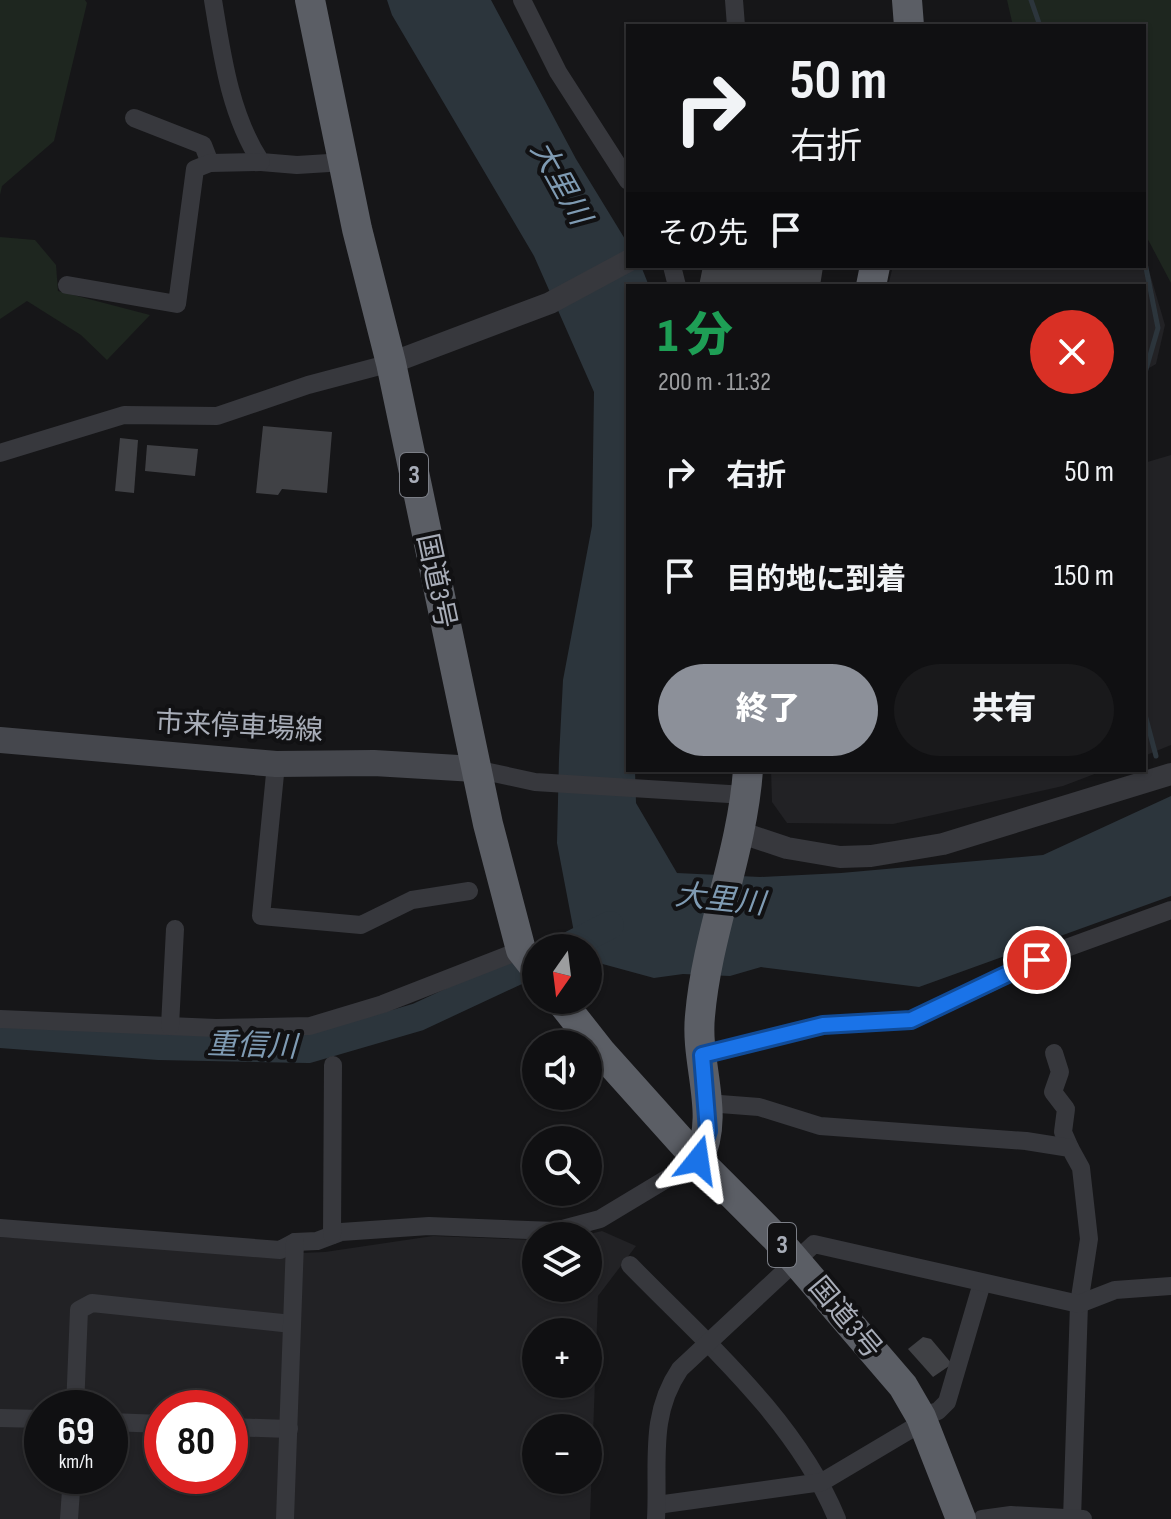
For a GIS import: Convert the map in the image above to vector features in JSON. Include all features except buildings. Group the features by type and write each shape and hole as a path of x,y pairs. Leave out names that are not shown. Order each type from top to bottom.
{"highway":[{"name":"国道3号","path":"310,0 391,363 475,769 522,938"},
{"path":"907,0 909,24"},
{"path":"698,1160 707,1139 699,1019 747,783"},
{"name":"国道3号","path":"571,1014 698,1160 796,1260 903,1386 922,1420 961,1519"}],"main road":[{"name":"市来停車場線","path":"0,740 276,764 374,763 475,769"}],"street":[{"path":"213,0 230,90 250,146 261,162"},
{"path":"522,0 558,72 626,178"},
{"path":"734,0 736,24"},
{"path":"134,118 174,137 203,145 210,163"},
{"path":"67,285 177,304 195,169 210,163 297,165 345,162"},
{"path":"0,453 124,415 217,416 308,385 391,363 550,303 626,262"},
{"path":"276,764 261,916 361,925 412,900 469,891"},
{"path":"475,769 544,782 658,790 747,783"},
{"path":"658,790 660,772"},
{"path":"737,844 840,857 871,856 943,844 1171,774"},
{"path":"702,1055 823,1025 911,1020 1058,951 1171,910"},
{"path":"170,1026 175,929"},
{"path":"0,1019 170,1026 310,1026 522,962"},
{"path":"1054,1053 1060,1072 1053,1092 1066,1109 1063,1132 1081,1168 1089,1239 1079,1304 1072,1519"},
{"path":"332,1235 333,1065"},
{"path":"707,1103 759,1107 820,1126 1026,1141 1070,1148"},
{"path":"0,1228 280,1250 295,1242 317,1241 332,1235 429,1226 555,1231 600,1219 698,1160"},
{"path":"285,1519 295,1242"},
{"path":"982,1283 947,1402 938,1411 822,1482 656,1512 658,1417 664,1393 680,1369 814,1244 826,1244 1079,1304 1115,1290 1171,1286"},
{"path":"630,1265 774,1418 822,1482 837,1519"},
{"path":"76,1390 79,1310 92,1303 292,1324"},
{"path":"0,1418 24,1419"},
{"path":"248,1428 289,1429"},
{"path":"69,1519 71,1494"},
{"path":"982,1519 1011,1515 1083,1519"}],"shaded area":[{"path":"0,0 85,0 87,3 54,141 2,186 0,195"},
{"path":"1007,0 1171,0 1171,283 1146,236 1146,24 1013,24"},
{"path":"0,237 35,240 56,265 58,291 150,315 107,360 81,335 27,301 0,319"},
{"path":"1146,261 1165,325 1156,364 1146,370 1146,284 888,284 892,268 1146,268"},
{"path":"1171,455 1171,745 1146,755 1146,462"},
{"path":"771,772 1100,772 1063,786 893,824 787,823 772,802"},
{"path":"602,1231 636,1246 602,1291"},
{"path":"433,1236 522,1239 522,1302 598,1302 597,1318 522,1318 522,1398 594,1398 594,1414 522,1414 522,1494 591,1494 590,1519 0,1519 0,1237 277,1254 325,1252"}],"water":[{"name":"大里川","path":"387,0 491,0 576,159 626,241 626,268 642,268 648,284 626,284 626,772 635,772 636,803 677,873 760,877 1043,855 1171,796 1171,896 919,987 761,967 730,976 683,974 654,978 602,964 602,934 574,934 557,843 563,680 592,526 594,392 534,256 392,15"}],"waterway":[{"path":"1031,0 1039,24"},
{"path":"1146,268 1158,328 1146,369"},
{"path":"1146,718 1156,756"},
{"name":"重信川","path":"592,934 610,925"},
{"name":"重信川","path":"0,1034 159,1046 308,1049 418,1017 522,969"}],"route":[{"path":"698,1160 708,1131 702,1055 823,1025 911,1020 1037,960"}]}
